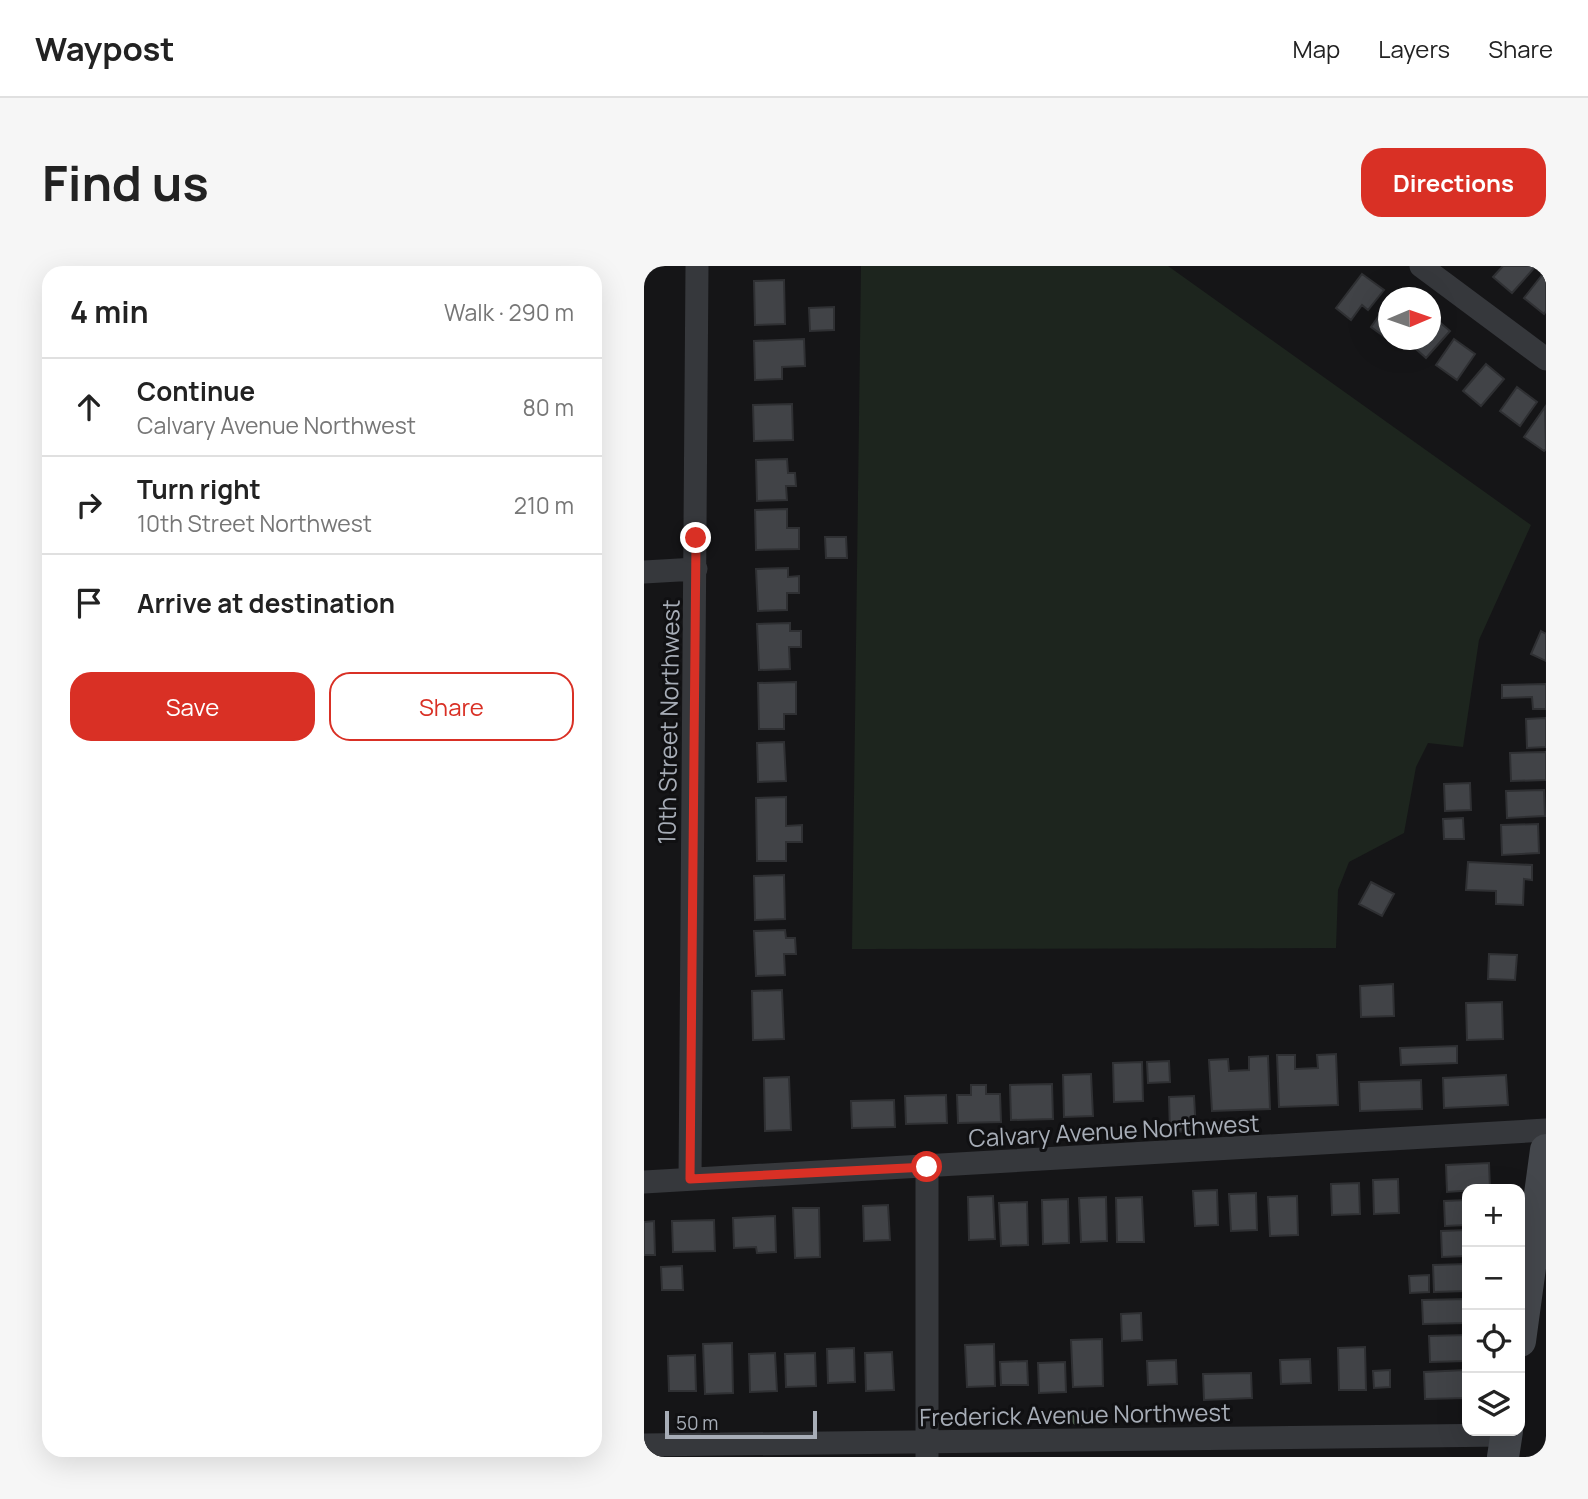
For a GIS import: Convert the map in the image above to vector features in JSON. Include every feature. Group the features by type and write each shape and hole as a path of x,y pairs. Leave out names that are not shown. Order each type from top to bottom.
{"main road":[{"path":"1524,1310 1546,1150"}],"street":[{"name":"10th Street Northwest","path":"690,1179 697,266"},
{"path":"1421,266 1546,359"},
{"path":"644,572 696,569"},
{"name":"Calvary Avenue Northwest","path":"644,1182 1546,1130"},
{"path":"927,1167 928,1450"},
{"name":"Frederick Avenue Northwest","path":"644,1445 928,1450 1506,1441"}],"shaded area":[{"path":"861,266 1168,266 1531,525 1479,640 1463,747 1428,743 1416,767 1404,833 1349,862 1338,890 1336,948 852,949"}],"building":[{"path":"1503,266 1535,267 1512,293 1493,277"},
{"path":"1546,270 1546,311 1544,314 1524,298"},
{"path":"1362,274 1380,287 1378,298 1368,310 1362,305 1351,320 1336,308"},
{"path":"784,280 785,324 755,325 754,281"},
{"path":"834,307 834,330 810,331 809,308"},
{"path":"1378,317 1378,332 1371,327"},
{"path":"1441,323 1450,331 1441,341"},
{"path":"804,339 805,366 782,367 782,379 755,380 754,341"},
{"path":"1454,339 1475,354 1457,380 1436,365"},
{"path":"1417,350 1433,350 1426,358"},
{"path":"1486,364 1504,379 1481,406 1463,391"},
{"path":"1517,387 1537,402 1520,426 1500,411"},
{"path":"792,404 793,440 754,441 753,405"},
{"path":"1545,407 1546,449 1544,451 1524,437"},
{"path":"787,459 788,473 795,473 796,486 786,486 787,500 757,501 756,460"},
{"path":"787,509 787,528 799,528 799,549 756,550 755,510"},
{"path":"825,537 846,537 847,558 826,558"},
{"path":"788,568 788,577 799,576 799,593 787,593 787,610 758,611 756,569"},
{"path":"790,623 790,631 801,631 801,647 789,647 790,669 759,670 757,624"},
{"path":"1541,631 1546,634 1546,661 1531,654"},
{"path":"796,682 796,714 784,714 784,729 759,729 758,683"},
{"path":"1546,684 1546,709 1533,709 1532,697 1502,698 1502,685"},
{"path":"1546,718 1546,747 1527,748 1526,719"},
{"path":"784,742 786,781 758,782 757,743"},
{"path":"1546,752 1546,780 1511,781 1510,753"},
{"path":"1470,783 1471,810 1445,811 1444,784"},
{"path":"1544,790 1545,816 1507,818 1506,791"},
{"path":"786,797 786,826 802,825 802,842 786,842 786,861 757,861 756,798"},
{"path":"1463,818 1464,839 1444,839 1443,819"},
{"path":"1538,824 1539,853 1502,855 1501,825"},
{"path":"1468,862 1532,865 1532,880 1524,879 1523,905 1496,904 1496,891 1466,890"},
{"path":"784,875 785,919 755,920 754,876"},
{"path":"1371,882 1394,894 1382,916 1359,904"},
{"path":"785,930 786,938 795,938 796,954 784,954 785,975 756,976 754,931"},
{"path":"1489,954 1517,955 1515,980 1488,979"},
{"path":"1393,984 1394,1016 1361,1017 1360,986"},
{"path":"782,990 784,1039 753,1040 752,991"},
{"path":"1502,1002 1503,1039 1467,1040 1466,1003"},
{"path":"1457,1046 1457,1063 1401,1065 1400,1048"},
{"path":"1336,1054 1338,1105 1279,1107 1277,1055 1295,1055 1295,1069 1318,1068 1317,1055"},
{"path":"1268,1056 1270,1109 1212,1111 1209,1060 1228,1059 1229,1071 1249,1070 1249,1057"},
{"path":"1169,1061 1170,1082 1148,1083 1147,1062"},
{"path":"1142,1062 1143,1101 1114,1102 1113,1063"},
{"path":"1091,1074 1093,1116 1064,1117 1063,1075"},
{"path":"1506,1075 1508,1105 1444,1108 1443,1078"},
{"path":"789,1077 791,1130 765,1131 764,1078"},
{"path":"1421,1080 1422,1109 1360,1111 1359,1082"},
{"path":"1052,1084 1053,1119 1011,1120 1010,1085"},
{"path":"971,1085 986,1085 986,1094 1000,1094 1001,1122 958,1123 957,1095 971,1095"},
{"path":"946,1095 947,1123 906,1124 905,1096"},
{"path":"1194,1096 1196,1131 1170,1132 1169,1097"},
{"path":"894,1100 895,1127 852,1128 851,1101"},
{"path":"1489,1163 1490,1184 1462,1184 1462,1191 1447,1192 1446,1165"},
{"path":"1398,1179 1399,1213 1374,1214 1373,1180"},
{"path":"1359,1183 1360,1214 1332,1215 1331,1184"},
{"path":"1217,1190 1218,1225 1195,1226 1193,1191"},
{"path":"1256,1193 1257,1230 1231,1231 1229,1194"},
{"path":"993,1196 995,1239 969,1240 968,1197"},
{"path":"1297,1196 1298,1235 1270,1236 1268,1197"},
{"path":"1106,1197 1107,1241 1081,1242 1079,1198"},
{"path":"1142,1197 1144,1242 1117,1242 1116,1198"},
{"path":"1068,1199 1069,1243 1043,1244 1042,1200"},
{"path":"1462,1200 1462,1225 1445,1226 1444,1201"},
{"path":"1027,1202 1028,1245 1001,1246 999,1203"},
{"path":"888,1205 890,1240 864,1241 863,1206"},
{"path":"793,1208 819,1208 820,1257 795,1258"},
{"path":"775,1216 776,1252 757,1253 756,1247 734,1248 733,1218"},
{"path":"714,1220 715,1251 673,1252 672,1221"},
{"path":"654,1221 655,1255 644,1255 644,1222"},
{"path":"1462,1230 1462,1256 1442,1257 1441,1231"},
{"path":"1462,1264 1462,1291 1434,1292 1433,1265"},
{"path":"682,1266 683,1290 662,1290 661,1267"},
{"path":"1429,1275 1429,1292 1410,1293 1409,1276"},
{"path":"1462,1299 1462,1323 1423,1324 1422,1300"},
{"path":"1141,1313 1142,1340 1122,1341 1121,1314"},
{"path":"1462,1335 1462,1361 1430,1362 1429,1336"},
{"path":"1102,1339 1103,1386 1073,1387 1071,1340"},
{"path":"732,1343 733,1393 705,1394 703,1344"},
{"path":"994,1344 995,1386 967,1387 965,1345"},
{"path":"1365,1347 1366,1390 1339,1390 1338,1348"},
{"path":"854,1348 855,1382 828,1383 827,1349"},
{"path":"892,1352 894,1390 866,1391 865,1353"},
{"path":"775,1353 777,1391 750,1392 749,1354"},
{"path":"815,1353 816,1386 786,1387 785,1354"},
{"path":"695,1355 696,1391 669,1391 668,1356"},
{"path":"1310,1359 1311,1383 1281,1384 1280,1360"},
{"path":"1176,1360 1177,1384 1148,1385 1147,1361"},
{"path":"1027,1361 1028,1385 1001,1385 1000,1362"},
{"path":"1065,1362 1066,1392 1039,1393 1038,1363"},
{"path":"1390,1370 1390,1387 1374,1388 1373,1371"},
{"path":"1462,1370 1462,1398 1425,1399 1424,1372"},
{"path":"1251,1373 1252,1398 1204,1400 1203,1374"}],"route":[{"path":"696,538 690,1179 927,1167"}]}
